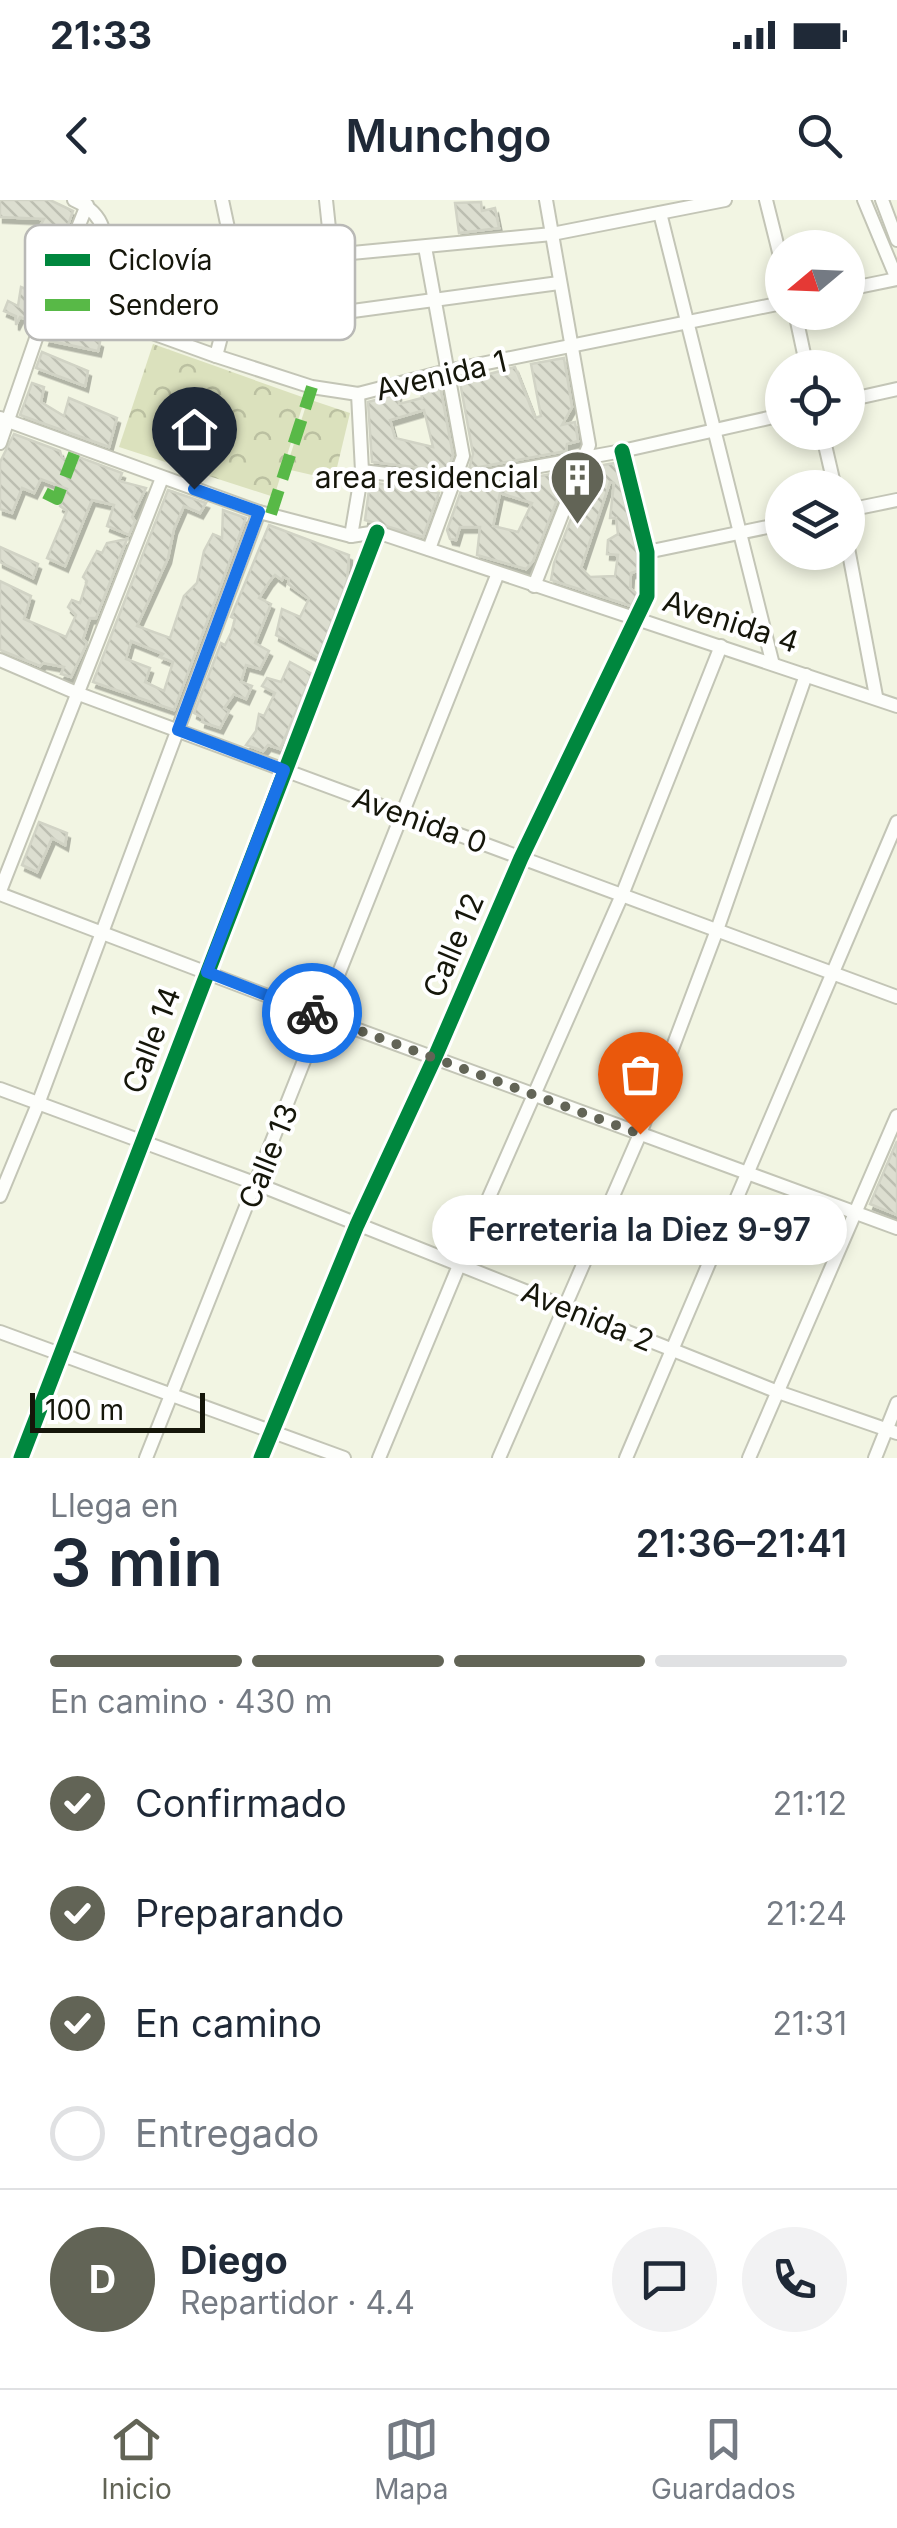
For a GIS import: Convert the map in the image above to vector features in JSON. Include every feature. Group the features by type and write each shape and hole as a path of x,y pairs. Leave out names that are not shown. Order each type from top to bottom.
{"street":[{"path":"222,200 227,225"},
{"path":"326,200 329,225"},
{"path":"534,586 589,438 546,200"},
{"path":"355,253 552,234 725,200"},
{"path":"766,200 774,230"},
{"path":"864,200 897,279 865,286"},
{"path":"882,200 897,240"},
{"path":"81,203 103,225"},
{"path":"660,213 772,661"},
{"path":"425,248 462,456 428,549"},
{"path":"355,312 558,283"},
{"name":"Avenida 1","path":"172,340 312,388 358,394 447,371 765,305"},
{"path":"0,443 4,420 34,340"},
{"path":"216,356 220,340"},
{"path":"865,397 897,390"},
{"path":"350,536 362,471 358,394"},
{"path":"362,471 453,482 622,451 765,419"},
{"name":"Avenida 4","path":"4,420 259,512 350,536 377,532 772,661 897,706"},
{"name":"Calle 12","path":"261,1458 356,1225 521,858 648,589 647,552 622,451"},
{"path":"162,478 0,893 897,1228"},
{"path":"865,507 897,500"},
{"path":"0,1196 259,512"},
{"path":"647,552 765,528"},
{"name":"Calle 14","path":"21,1458 377,532"},
{"path":"852,570 876,696"},
{"name":"Calle 13","path":"146,1458 498,573"},
{"path":"379,1458 622,895 721,646"},
{"name":"Avenida 0","path":"0,660 79,694 897,997"},
{"path":"499,1458 640,1134 717,930 806,675"},
{"path":"626,1458 897,822"},
{"name":"Avenida 2","path":"0,1090 142,1139 778,1392 892,1430"},
{"path":"749,1458 897,1116"},
{"path":"0,1332 344,1458"},
{"path":"875,1458 892,1430 897,1403"}],"green space":[{"path":"153,344 305,398 274,497 119,447"},
{"path":"308,399 350,413 334,480 286,469"}],"building":[{"path":"0,200 50,200 73,211 68,225 41,225 44,219 0,217"},
{"path":"481,202 482,211 495,208 499,228 459,233 455,203"},
{"path":"21,287 25,289 25,319 20,317 16,325 16,316 4,311 8,301 18,306"},
{"path":"46,340 96,340 100,342 98,351"},
{"path":"42,352 88,371 85,386 36,368"},
{"path":"564,358 572,407 562,425 575,422 578,441 567,444 566,451 469,469 473,454 460,382 515,367 535,418 541,416 531,364"},
{"path":"32,383 44,387 41,402 64,416 69,398 117,418 109,447 20,415"},
{"path":"440,386 453,455 447,471 372,462 368,402 398,394 399,404 422,398 420,388","holes":["424,410 433,447 395,438 390,420"]},
{"path":"14,434 60,451 62,458 77,463 79,457 122,473 119,481 146,488 132,517 135,521 129,535 107,526 114,505 92,500 65,566 47,558 67,511 60,506 67,489 41,479 34,493 22,488 12,513 0,509 0,462"},
{"name":"area residencial","path":"615,463 637,553 637,571 631,573 630,588 637,594 631,606 551,580 591,467","holes":["610,482 614,483 610,518 616,518 618,534 608,540 607,554 618,555 615,576 590,577 581,568"]},
{"path":"562,472 563,485 533,561 526,569 477,555 480,527 460,527 456,540 450,539 447,530 461,491 513,485 513,481","holes":["500,493 532,503 518,532 493,526"]},
{"path":"370,482 439,493 423,537 365,520"},
{"path":"168,490 206,503 200,513 184,506 168,558 137,626 170,638 184,596 197,583 204,551 213,534 222,538 223,510 246,518 174,710 93,682","holes":["131,641 163,654 160,657 173,662 164,691 145,682 150,668 126,659"]},
{"path":"269,525 349,555 347,581 318,658 276,635 282,609 300,617 309,599 288,584 289,579 275,575 259,598 271,604 255,643 269,651 260,669 246,665 241,682 252,686 246,699 234,694 224,708 229,711 220,728 202,722 203,718 194,713 221,643 225,645 231,633 235,619 231,617"},
{"path":"127,539 96,618 90,618 83,639 87,643 71,677 61,674 64,667 43,663 40,666 0,650 0,581 31,596 24,619 66,637 76,615 68,607 72,600 80,603 87,581 83,577 97,551 102,553 107,543"},
{"path":"0,547 38,564 33,578 0,562"},
{"path":"290,662 312,674 280,749 268,745 263,751 246,745 256,731 259,714 264,716 275,693 262,686 267,678 281,682"},
{"path":"39,822 67,833 65,845 52,838 37,872 22,865"},
{"path":"897,1141 897,1215 870,1204"}],"marked path":[{"path":"271,514 312,387"},
{"path":"45,493 57,499 77,446"}],"cycle path":[{"path":"261,1458 357,1225 521,858 647,596 647,552 622,451"},
{"path":"21,1458 377,532"}],"way so far":[{"path":"312,1013 640,1134"}],"place":[{"name":"area residencial","path":"578,526"},
{"name":"Ferreteria la Diez 9-97","path":"640,1134"}],"route":[{"path":"194,489 259,512 178,730 284,770 207,972 312,1013"}]}
